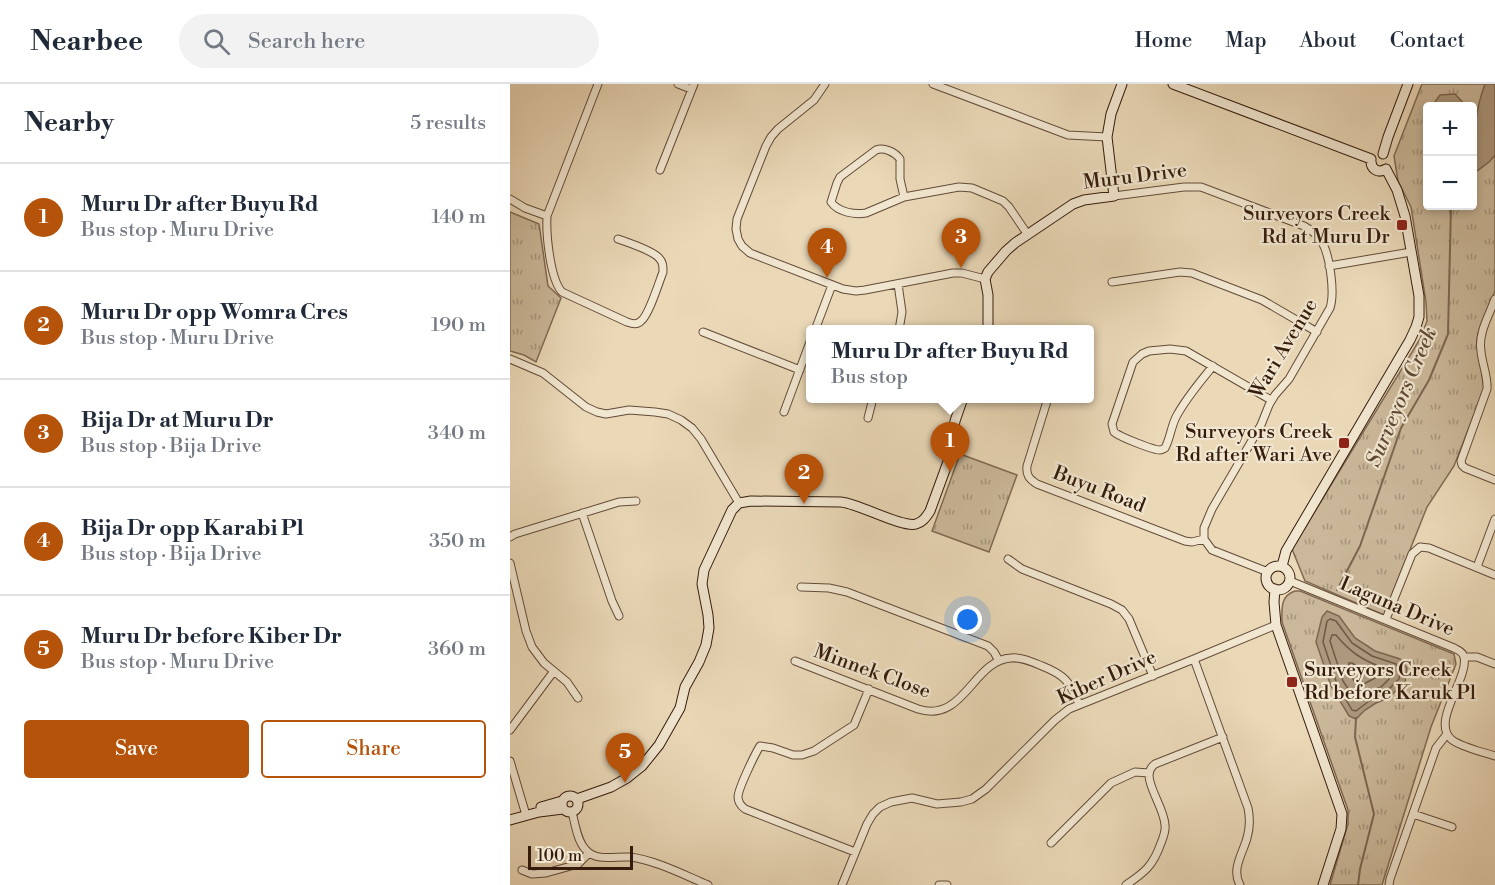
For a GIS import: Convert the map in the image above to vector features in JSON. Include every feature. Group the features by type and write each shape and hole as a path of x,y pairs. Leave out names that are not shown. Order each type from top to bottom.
{"street":[{"path":"598,84 547,216 547,237 558,288 566,296 635,324 642,321 646,315 663,272 663,262 656,255 618,239"},
{"path":"660,171 693,86 678,84"},
{"path":"825,84 814,100 778,129 766,146 738,216 736,228 744,248 750,253 847,290 856,291 957,273 985,279 988,296 988,325"},
{"path":"933,84 1068,135 1107,137"},
{"path":"1114,196 1107,137 1111,114 1122,84"},
{"path":"1173,84 1371,159"},
{"path":"1383,154 1408,84"},
{"path":"904,197 900,179 900,159 896,154 880,148 840,177 831,202 837,208 859,214 904,197 959,187 972,188 1003,201 1028,235"},
{"path":"1377,154 1383,154 1389,160 1389,165 1381,172 1375,170 1371,165 1371,159 1377,154"},
{"path":"1282,566 1286,551 1416,327 1419,317 1419,296 1405,216 1397,190 1386,169"},
{"name":"Muru Drive","path":"985,279 988,272 1015,243 1080,201 1184,187 1206,189 1308,228 1322,243 1329,266"},
{"path":"510,199 525,208 547,216"},
{"path":"1329,266 1411,252"},
{"name":"Wari Avenue","path":"1204,539 1204,528 1210,512 1261,425 1271,400 1289,379 1330,308 1332,298 1329,266"},
{"path":"1112,282 1180,272 1192,273 1262,300 1317,332"},
{"path":"898,284 902,312 900,325"},
{"path":"817,325 832,285"},
{"path":"1495,301 1480,341 1491,390 1461,461 1465,468 1495,480"},
{"path":"703,333 800,370"},
{"path":"1213,366 1183,405 1175,419 1165,448 1154,449 1114,432 1112,424 1131,366 1136,358 1149,351 1178,349 1191,353 1271,400"},
{"path":"784,412 806,353"},
{"path":"510,359 546,375 597,412 606,414 629,410 659,412 685,423 701,439 740,503"},
{"path":"868,418 872,403"},
{"path":"577,800 619,783 642,766 659,745 678,713 685,687 699,662 707,639 708,615 702,584 704,570 734,507 751,501 845,502 914,525 926,518 930,511 948,464 955,421 962,403"},
{"name":"Buyu Road","path":"1047,403 1027,466 1027,475 1032,480 1185,541 1204,539"},
{"path":"510,537 619,502 636,501"},
{"path":"582,513 619,616"},
{"path":"1477,567 1495,519"},
{"path":"1204,539 1207,546 1215,552 1268,572"},
{"path":"1386,620 1412,554 1417,549 1426,547 1495,575"},
{"path":"1008,559 1022,569 1122,610 1131,622 1153,676"},
{"path":"510,563 529,639 544,663 571,687 578,699"},
{"path":"1282,566 1288,570 1290,578 1288,585 1282,589 1275,589 1267,582 1268,572 1274,567 1282,566"},
{"name":"Laguna Drive","path":"1290,581 1462,653 1463,669 1446,718 1447,734"},
{"path":"801,588 829,588 847,592 988,646 993,649 999,661 1020,658 1057,673 1070,684 1079,704"},
{"path":"1275,589 1276,625 1342,814 1341,829 1323,885"},
{"name":"Kiber Drive","path":"842,885 869,821 880,807 891,801 912,798 937,804 972,799 986,789 1069,709 1276,625"},
{"path":"1464,657 1477,657 1495,664"},
{"path":"1194,658 1249,812 1248,836 1237,869 1239,884"},
{"name":"Minnek Close","path":"795,661 923,710 939,711 954,703 999,661"},
{"path":"510,730 554,671"},
{"path":"855,852 745,809 735,801 760,746 793,755 814,751 854,725 869,689"},
{"path":"1389,885 1436,748 1447,734 1455,742 1495,756"},
{"path":"1126,885 1145,872 1152,864 1166,828 1149,778 1151,768 1155,764 1223,737"},
{"path":"510,761 526,813"},
{"path":"1051,843 1111,783 1135,772 1149,772"},
{"path":"577,800 570,796 565,797 566,807 582,845 589,853 597,857 644,860 708,885"},
{"path":"510,815 577,807 577,800"},
{"path":"510,820 526,813"},
{"path":"1413,814 1452,827"},
{"path":"522,870 532,874 546,873 578,864 589,853"},
{"path":"939,885 946,885"}],"green space":[{"path":"1422,84 1495,84 1495,291 1477,341 1484,389 1454,466 1427,507 1384,615 1305,581 1292,549 1420,339 1427,321 1411,207 1398,181 1394,156"},
{"path":"510,212 539,224 548,286 561,298 536,362 510,351"},
{"path":"960,454 1017,475 989,552 932,531"},
{"path":"1295,591 1300,591 1454,654 1456,664 1431,727 1382,885 1330,885 1348,824 1348,810 1282,622 1284,600"}],"water":[{"path":"1485,84 1495,84 1495,155 1477,171 1477,112"},
{"path":"1455,94 1462,102 1435,102 1440,95"},
{"path":"1327,611 1339,616 1355,638 1375,651 1400,659 1407,668 1405,682 1388,698 1365,710 1356,719 1349,716 1331,686 1316,642 1322,617"}],"waterway":[{"name":"Surveyors Creek","path":"1337,590 1360,546 1401,428 1429,380 1448,334 1451,210"},
{"name":"Surveyors Creek","path":"1356,718 1355,737 1374,814 1358,885"}],"place":[{"name":"Surveyors Creek Rd at Muru Dr","path":"1402,225"},
{"name":"Bija Dr at Muru Dr","path":"961,268"},
{"name":"Bija Dr opp Karabi Pl","path":"827,278"},
{"name":"Surveyors Creek Rd after Wari Ave","path":"1344,443"},
{"name":"Muru Dr after Buyu Rd","path":"950,472"},
{"name":"Muru Dr opp Womra Cres","path":"804,504"},
{"name":"Surveyors Creek Rd before Karuk Pl","path":"1292,682"},
{"name":"Muru Dr before Kiber Dr","path":"625,783"}]}
